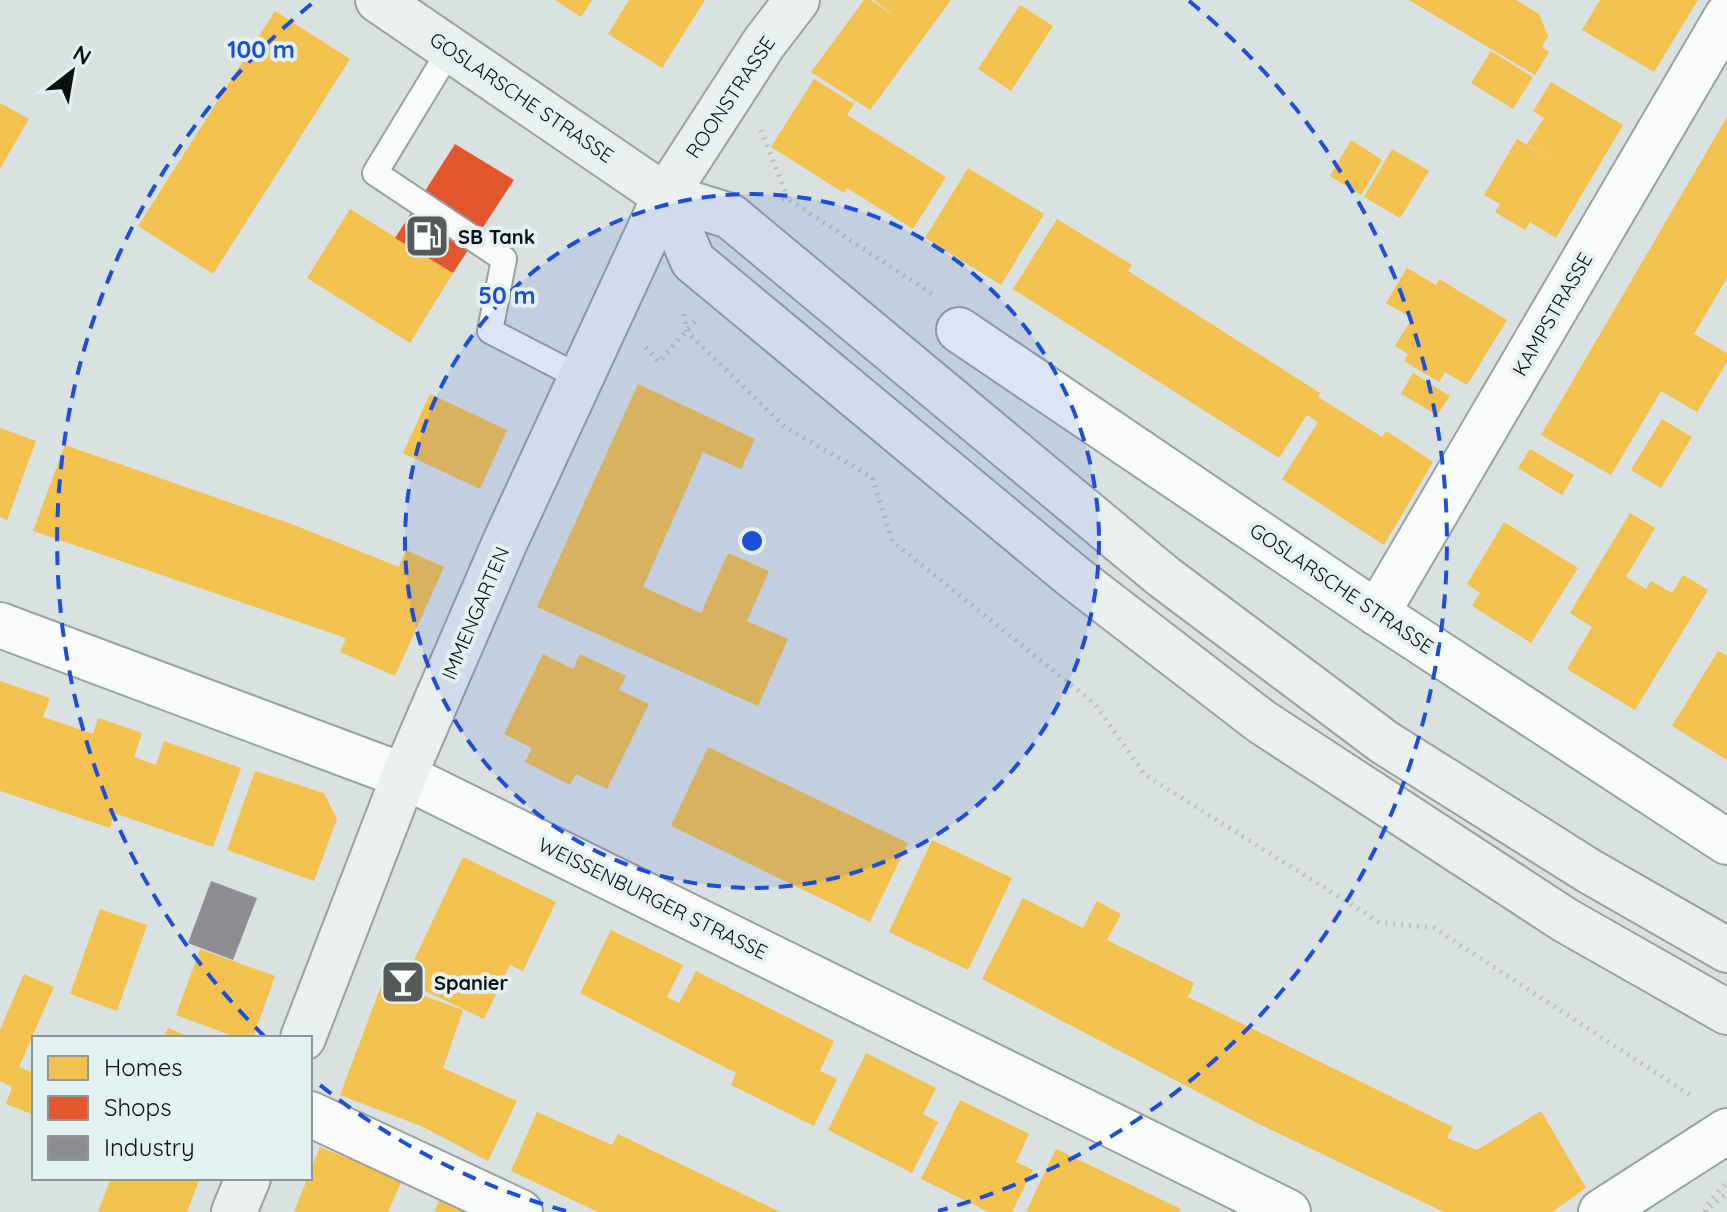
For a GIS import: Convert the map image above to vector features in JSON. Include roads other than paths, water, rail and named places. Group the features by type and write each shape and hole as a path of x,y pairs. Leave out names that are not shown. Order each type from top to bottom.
{"main road":[{"name":"GOSLARSCHE STRASSE","path":"378,0 665,196"},
{"name":"ROONSTRASSE","path":"665,196 722,106 797,0"},
{"name":"IMMENGARTEN","path":"304,1036 404,776 505,542 665,196"},
{"path":"665,196 730,216 1164,577 1384,742 1589,871 1727,950"},
{"path":"665,196 693,261 1137,626 1262,722 1383,802 1565,920 1727,1012"},
{"path":"234,1212 247,1180"}],"street":[{"name":"KAMPSTRASSE","path":"1377,613 1727,16"},
{"name":"GOSLARSCHE STRASSE","path":"959,330 1377,613 1727,842"},
{"name":"WEISSENBURGER STRASSE","path":"0,625 404,776 1288,1212"},
{"path":"312,1115 520,1212"},
{"path":"1601,1212 1727,1131"}],"lane":[{"path":"451,48 375,173 504,259 490,331 581,378"}],"place":[{"name":"SB Tank","path":"427,236"},
{"name":"Spanier","path":"403,982"}]}
